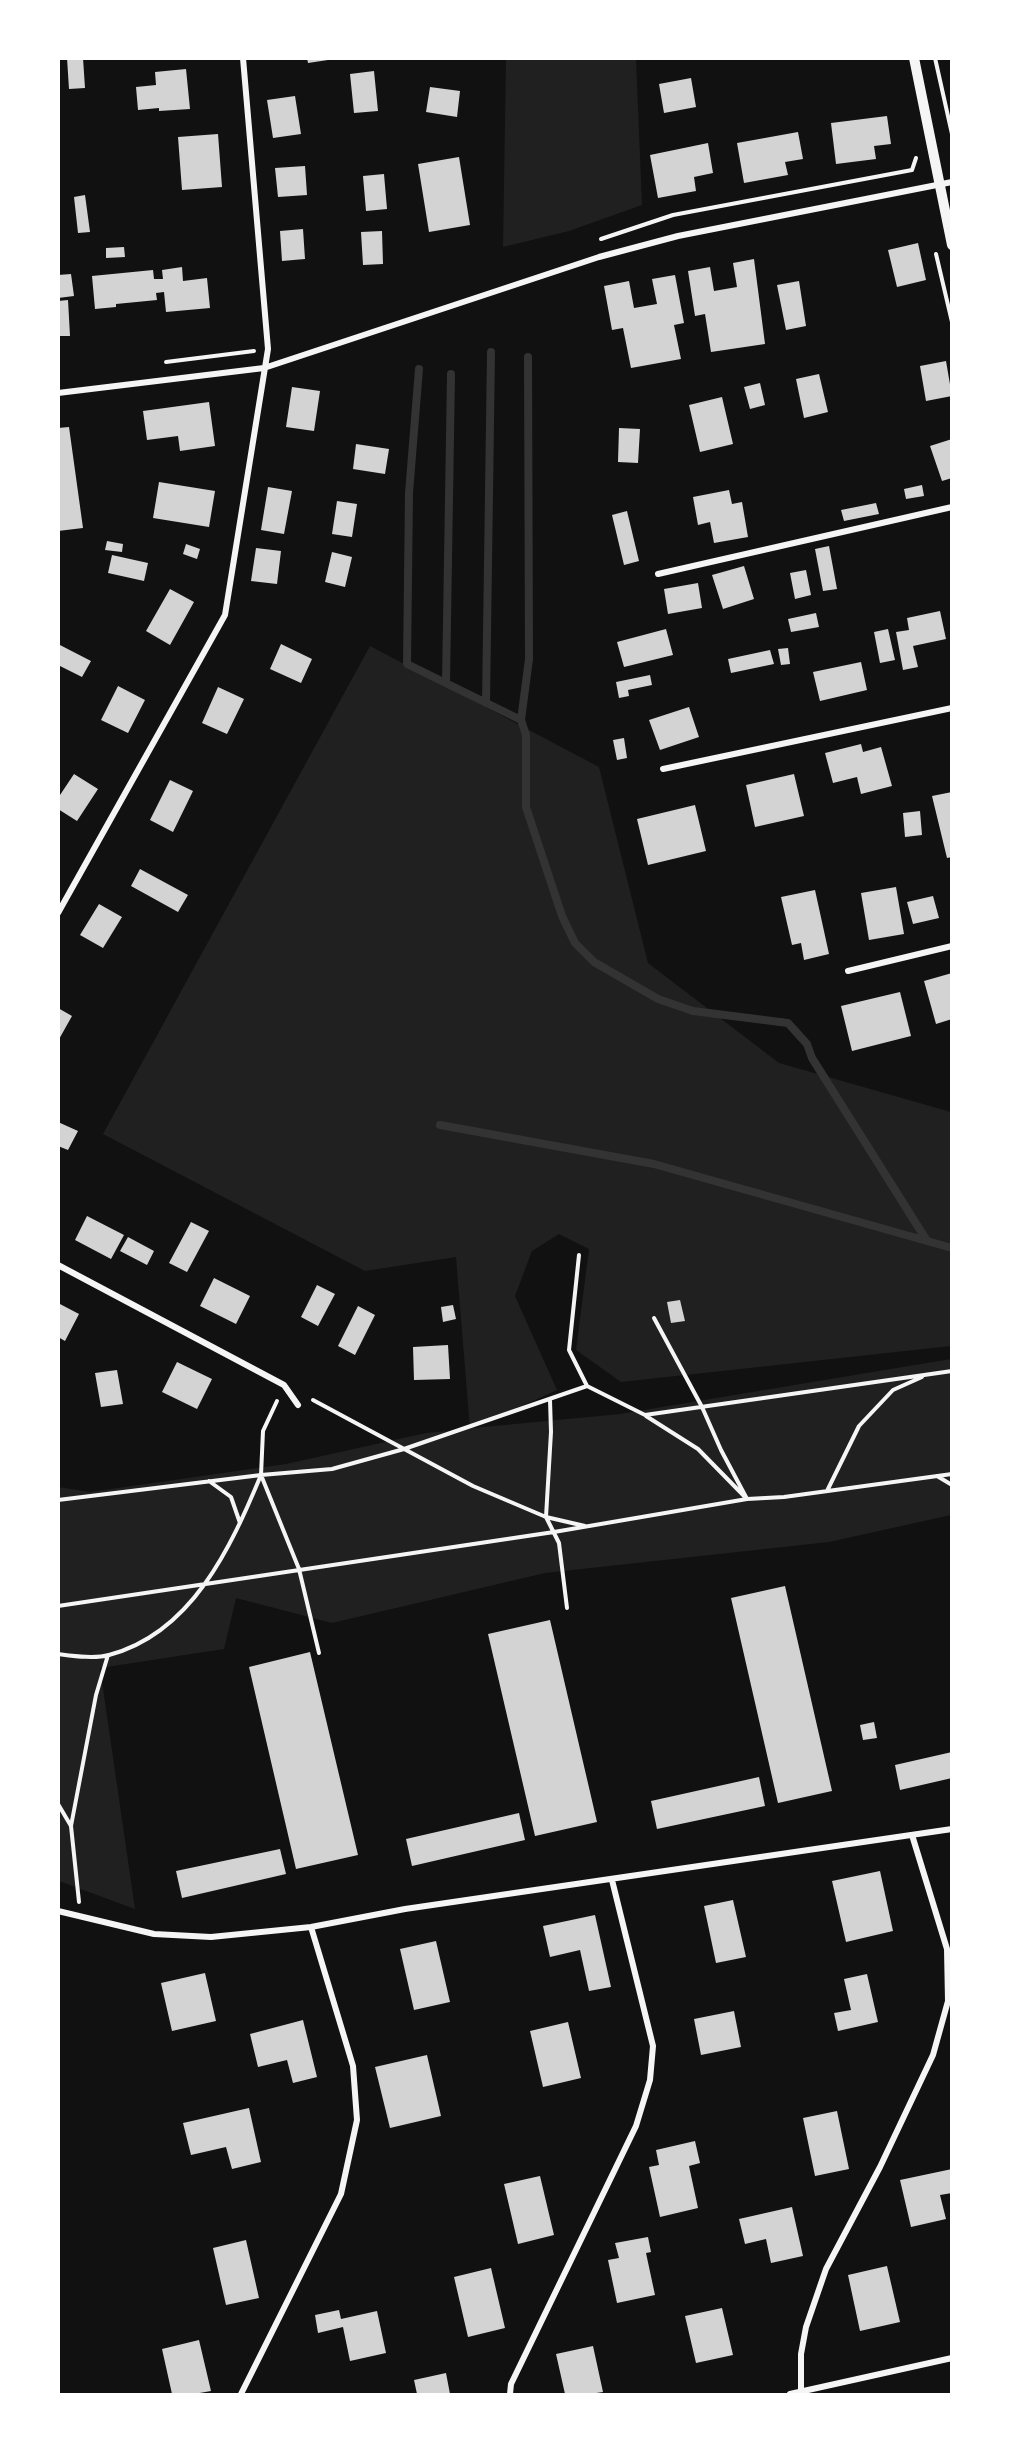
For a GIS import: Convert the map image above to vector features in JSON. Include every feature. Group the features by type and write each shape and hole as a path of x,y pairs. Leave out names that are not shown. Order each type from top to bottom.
{"street":[{"path":"58,913 225,615 268,349 243,58"},
{"path":"914,58 951,245"},
{"path":"58,393 264,368 599,257 678,236 951,182"},
{"path":"658,574 951,507"},
{"path":"663,769 951,708"},
{"path":"848,971 951,946"},
{"path":"58,1265 285,1385 298,1405"},
{"path":"58,1911 154,1934 211,1937 311,1927 405,1909 951,1829"},
{"path":"801,2392 801,2354 806,2327 826,2269 880,2167 933,2055 948,2001 947,1949 912,1835"},
{"path":"510,2394 511,2384 636,2126 650,2080 653,2046 612,1880"},
{"path":"241,2394 340,2194 357,2120 353,2066 311,1927"},
{"path":"790,2394 951,2358"}],"path":[{"path":"934,58 951,135"},
{"path":"579,1255 568,1350 587,1386 645,1415 698,1449 747,1499"},
{"path":"654,1318 702,1407 721,1450 747,1499"},
{"path":"645,1415 951,1371"},
{"path":"826,1492 859,1426 893,1390 928,1374"},
{"path":"58,1654 108,1655 150,1638 178,1616 204,1584 240,1524 261,1475 263,1431 285,1385 473,1486 546,1517 589,1527"},
{"path":"58,1500 261,1475 332,1470 404,1449 587,1386"},
{"path":"550,1399 551,1432 546,1517 559,1543 567,1608"},
{"path":"58,1606 589,1527 747,1499 826,1492 951,1474"},
{"path":"261,1475 299,1569 319,1653"},
{"path":"937,1476 951,1485"},
{"path":"208,1481 231,1497 240,1524"},
{"path":"80,1917 71,1826 96,1695 108,1655"},
{"path":"58,1804 71,1826"}],"shaded area":[{"path":"506,59 636,59 642,205 569,231 503,247"},
{"path":"370,646 599,767 648,963 779,1063 951,1112 951,1346 621,1382 576,1350 589,1249 559,1234 532,1251 515,1296 557,1390 473,1428 620,1414 951,1359 951,1515 829,1542 545,1573 332,1623 236,1598 224,1649 100,1668 135,1909 59,1881 58,1487 90,1492 286,1464 426,1433 470,1429 456,1257 365,1271 103,1134"}],"building":[{"path":"67,58 83,58 85,88 69,89"},
{"path":"307,58 328,58 328,60 308,63"},
{"path":"186,69 190,109 138,110 136,87 156,85 155,72"},
{"path":"374,71 378,111 354,113 350,74"},
{"path":"691,78 696,107 664,113 659,84"},
{"path":"430,87 460,91 457,117 426,112"},
{"path":"295,96 301,134 273,138 267,100"},
{"path":"887,116 891,144 874,146 876,159 836,164 831,123"},
{"path":"798,132 803,159 785,162 788,175 744,183 737,143"},
{"path":"218,134 222,187 182,190 178,137"},
{"path":"708,143 713,173 694,177 696,191 658,198 650,155"},
{"path":"459,157 470,225 429,232 418,164"},
{"path":"305,166 307,195 278,197 275,168"},
{"path":"384,174 387,209 366,211 363,176"},
{"path":"85,195 90,232 78,233 74,197"},
{"path":"303,229 305,259 282,261 280,231"},
{"path":"382,231 383,264 363,265 361,232"},
{"path":"918,243 926,280 897,287 888,250"},
{"path":"124,247 125,257 106,258 106,248"},
{"path":"754,259 765,344 711,352 705,314 695,316 688,271 710,267 714,291 737,287 733,263"},
{"path":"182,267 183,281 207,278 210,308 166,312 164,292 156,293 157,300 116,304 116,307 95,309 92,276 153,270 154,279 163,279 162,270"},
{"path":"71,274 74,296 58,298 58,275"},
{"path":"675,275 684,323 674,325 681,359 631,368 623,328 612,330 604,286 629,281 634,308 657,304 652,279"},
{"path":"799,281 806,326 786,330 777,285"},
{"path":"68,300 70,336 58,336 58,301"},
{"path":"946,361 952,396 926,401 920,366"},
{"path":"819,374 828,412 804,418 796,379"},
{"path":"760,383 765,405 750,409 744,387"},
{"path":"292,387 320,391 314,431 286,427"},
{"path":"722,397 733,444 700,452 689,405"},
{"path":"209,402 215,446 180,451 178,436 147,440 143,411"},
{"path":"69,427 83,528 58,531 58,428"},
{"path":"619,428 640,429 638,463 618,462"},
{"path":"952,439 952,478 942,481 930,446"},
{"path":"356,444 389,449 385,474 353,469"},
{"path":"159,482 215,491 209,527 153,518"},
{"path":"922,485 924,496 906,499 904,489"},
{"path":"268,487 292,491 284,534 261,530"},
{"path":"729,490 732,504 742,502 748,537 714,543 710,522 698,525 693,497"},
{"path":"337,501 357,504 352,537 332,534"},
{"path":"876,503 879,514 844,521 841,510"},
{"path":"627,511 639,561 624,565 612,515"},
{"path":"107,541 123,544 122,552 105,550"},
{"path":"186,544 200,549 197,559 183,554"},
{"path":"829,546 837,589 823,591 815,549"},
{"path":"256,548 281,551 277,584 251,581"},
{"path":"332,552 352,557 345,587 325,582"},
{"path":"112,555 148,563 144,581 108,573"},
{"path":"744,566 754,599 723,609 712,575"},
{"path":"806,570 811,595 795,599 790,573"},
{"path":"698,583 702,608 668,614 664,589"},
{"path":"170,589 194,602 170,645 146,631"},
{"path":"940,611 946,639 913,646 918,667 903,670 896,632 909,630 907,618"},
{"path":"816,613 819,627 791,632 788,619"},
{"path":"666,629 673,655 624,667 617,642"},
{"path":"888,629 895,660 880,663 874,632"},
{"path":"58,644 91,661 82,677 58,665"},
{"path":"281,644 312,659 301,683 270,669"},
{"path":"788,648 790,664 781,665 778,649"},
{"path":"770,650 774,664 731,673 728,659"},
{"path":"861,662 867,690 820,701 813,672"},
{"path":"650,675 652,685 628,690 629,696 619,698 616,682"},
{"path":"118,686 145,700 128,733 101,720"},
{"path":"218,687 244,699 227,734 202,723"},
{"path":"689,707 699,737 660,750 649,720"},
{"path":"624,738 627,758 617,760 613,740"},
{"path":"861,744 863,752 881,747 892,786 861,794 857,777 833,783 825,753"},
{"path":"74,774 98,789 77,821 58,809 58,798"},
{"path":"794,774 804,816 755,827 746,785"},
{"path":"170,780 193,791 173,832 150,820"},
{"path":"952,792 952,857 947,858 932,796"},
{"path":"695,805 706,851 648,865 637,819"},
{"path":"920,811 922,835 905,837 903,813"},
{"path":"140,869 188,895 178,912 131,886"},
{"path":"896,887 904,934 869,940 861,893"},
{"path":"815,890 829,954 804,960 801,943 792,945 781,897"},
{"path":"933,896 939,918 913,924 907,902"},
{"path":"99,904 122,917 103,948 80,935"},
{"path":"952,973 952,1019 936,1024 924,981"},
{"path":"900,992 911,1036 852,1051 841,1006"},
{"path":"58,1008 72,1016 58,1041"},
{"path":"58,1122 78,1131 68,1150 58,1146"},
{"path":"87,1216 124,1235 111,1259 75,1240"},
{"path":"191,1222 209,1231 187,1272 169,1263"},
{"path":"128,1237 154,1251 147,1265 120,1251"},
{"path":"214,1278 250,1296 236,1324 200,1306"},
{"path":"317,1285 335,1294 318,1326 301,1317"},
{"path":"680,1300 685,1321 671,1323 667,1302"},
{"path":"58,1303 79,1314 65,1341 58,1337"},
{"path":"453,1305 456,1319 443,1322 441,1307"},
{"path":"358,1306 375,1315 355,1355 338,1346"},
{"path":"448,1345 450,1379 414,1380 413,1347"},
{"path":"177,1362 212,1379 197,1409 162,1392"},
{"path":"117,1370 123,1404 101,1407 95,1373"},
{"path":"785,1586 832,1791 778,1803 731,1598"},
{"path":"550,1620 597,1822 535,1836 488,1634"},
{"path":"310,1652 358,1855 296,1869 249,1667"},
{"path":"874,1722 877,1738 863,1740 860,1725"},
{"path":"952,1752 952,1778 900,1790 895,1765"},
{"path":"759,1777 765,1806 657,1829 651,1801"},
{"path":"519,1813 525,1840 412,1866 406,1839"},
{"path":"280,1849 286,1874 182,1898 176,1871"},
{"path":"880,1871 893,1931 846,1942 832,1881"},
{"path":"733,1900 746,1957 716,1963 704,1906"},
{"path":"595,1915 611,1987 589,1991 580,1950 550,1957 543,1926"},
{"path":"436,1941 450,2002 414,2010 400,1949"},
{"path":"205,1973 216,2021 172,2031 161,1983"},
{"path":"867,1974 878,2022 838,2031 834,2013 851,2010 844,1979"},
{"path":"734,2011 741,2047 701,2055 694,2019"},
{"path":"303,2020 317,2077 293,2083 287,2060 258,2067 250,2034"},
{"path":"568,2022 581,2078 543,2087 530,2031"},
{"path":"427,2055 441,2116 390,2128 375,2067"},
{"path":"249,2108 261,2162 232,2169 226,2147 191,2155 183,2123"},
{"path":"837,2111 849,2169 815,2176 803,2118"},
{"path":"695,2141 700,2163 689,2166 698,2208 660,2217 649,2167 659,2165 656,2150"},
{"path":"952,2169 952,2193 940,2195 946,2219 911,2227 900,2180"},
{"path":"540,2176 554,2235 518,2244 504,2184"},
{"path":"792,2207 803,2256 771,2263 766,2239 745,2244 739,2219"},
{"path":"648,2237 651,2252 646,2253 655,2295 617,2303 608,2260 619,2258 615,2243"},
{"path":"246,2240 259,2298 226,2305 213,2248"},
{"path":"887,2266 900,2322 860,2331 848,2275"},
{"path":"491,2268 505,2328 468,2337 454,2277"},
{"path":"722,2308 733,2355 696,2363 685,2316"},
{"path":"339,2310 341,2319 377,2311 386,2353 350,2361 343,2327 318,2333 315,2315"},
{"path":"199,2340 211,2391 172,2394 162,2349"},
{"path":"593,2346 603,2392 565,2394 556,2354"},
{"path":"446,2373 450,2394 417,2394 414,2380"}],"waterway":[{"path":"486,703 491,352"},
{"path":"528,357 529,659 521,720 526,735 526,807 562,916 575,943 594,962 658,999 693,1011 788,1023 807,1044 812,1058 927,1241"},
{"path":"419,369 409,493 407,664 521,720"},
{"path":"446,683 451,374"},
{"path":"440,1125 654,1164 952,1248"}]}
